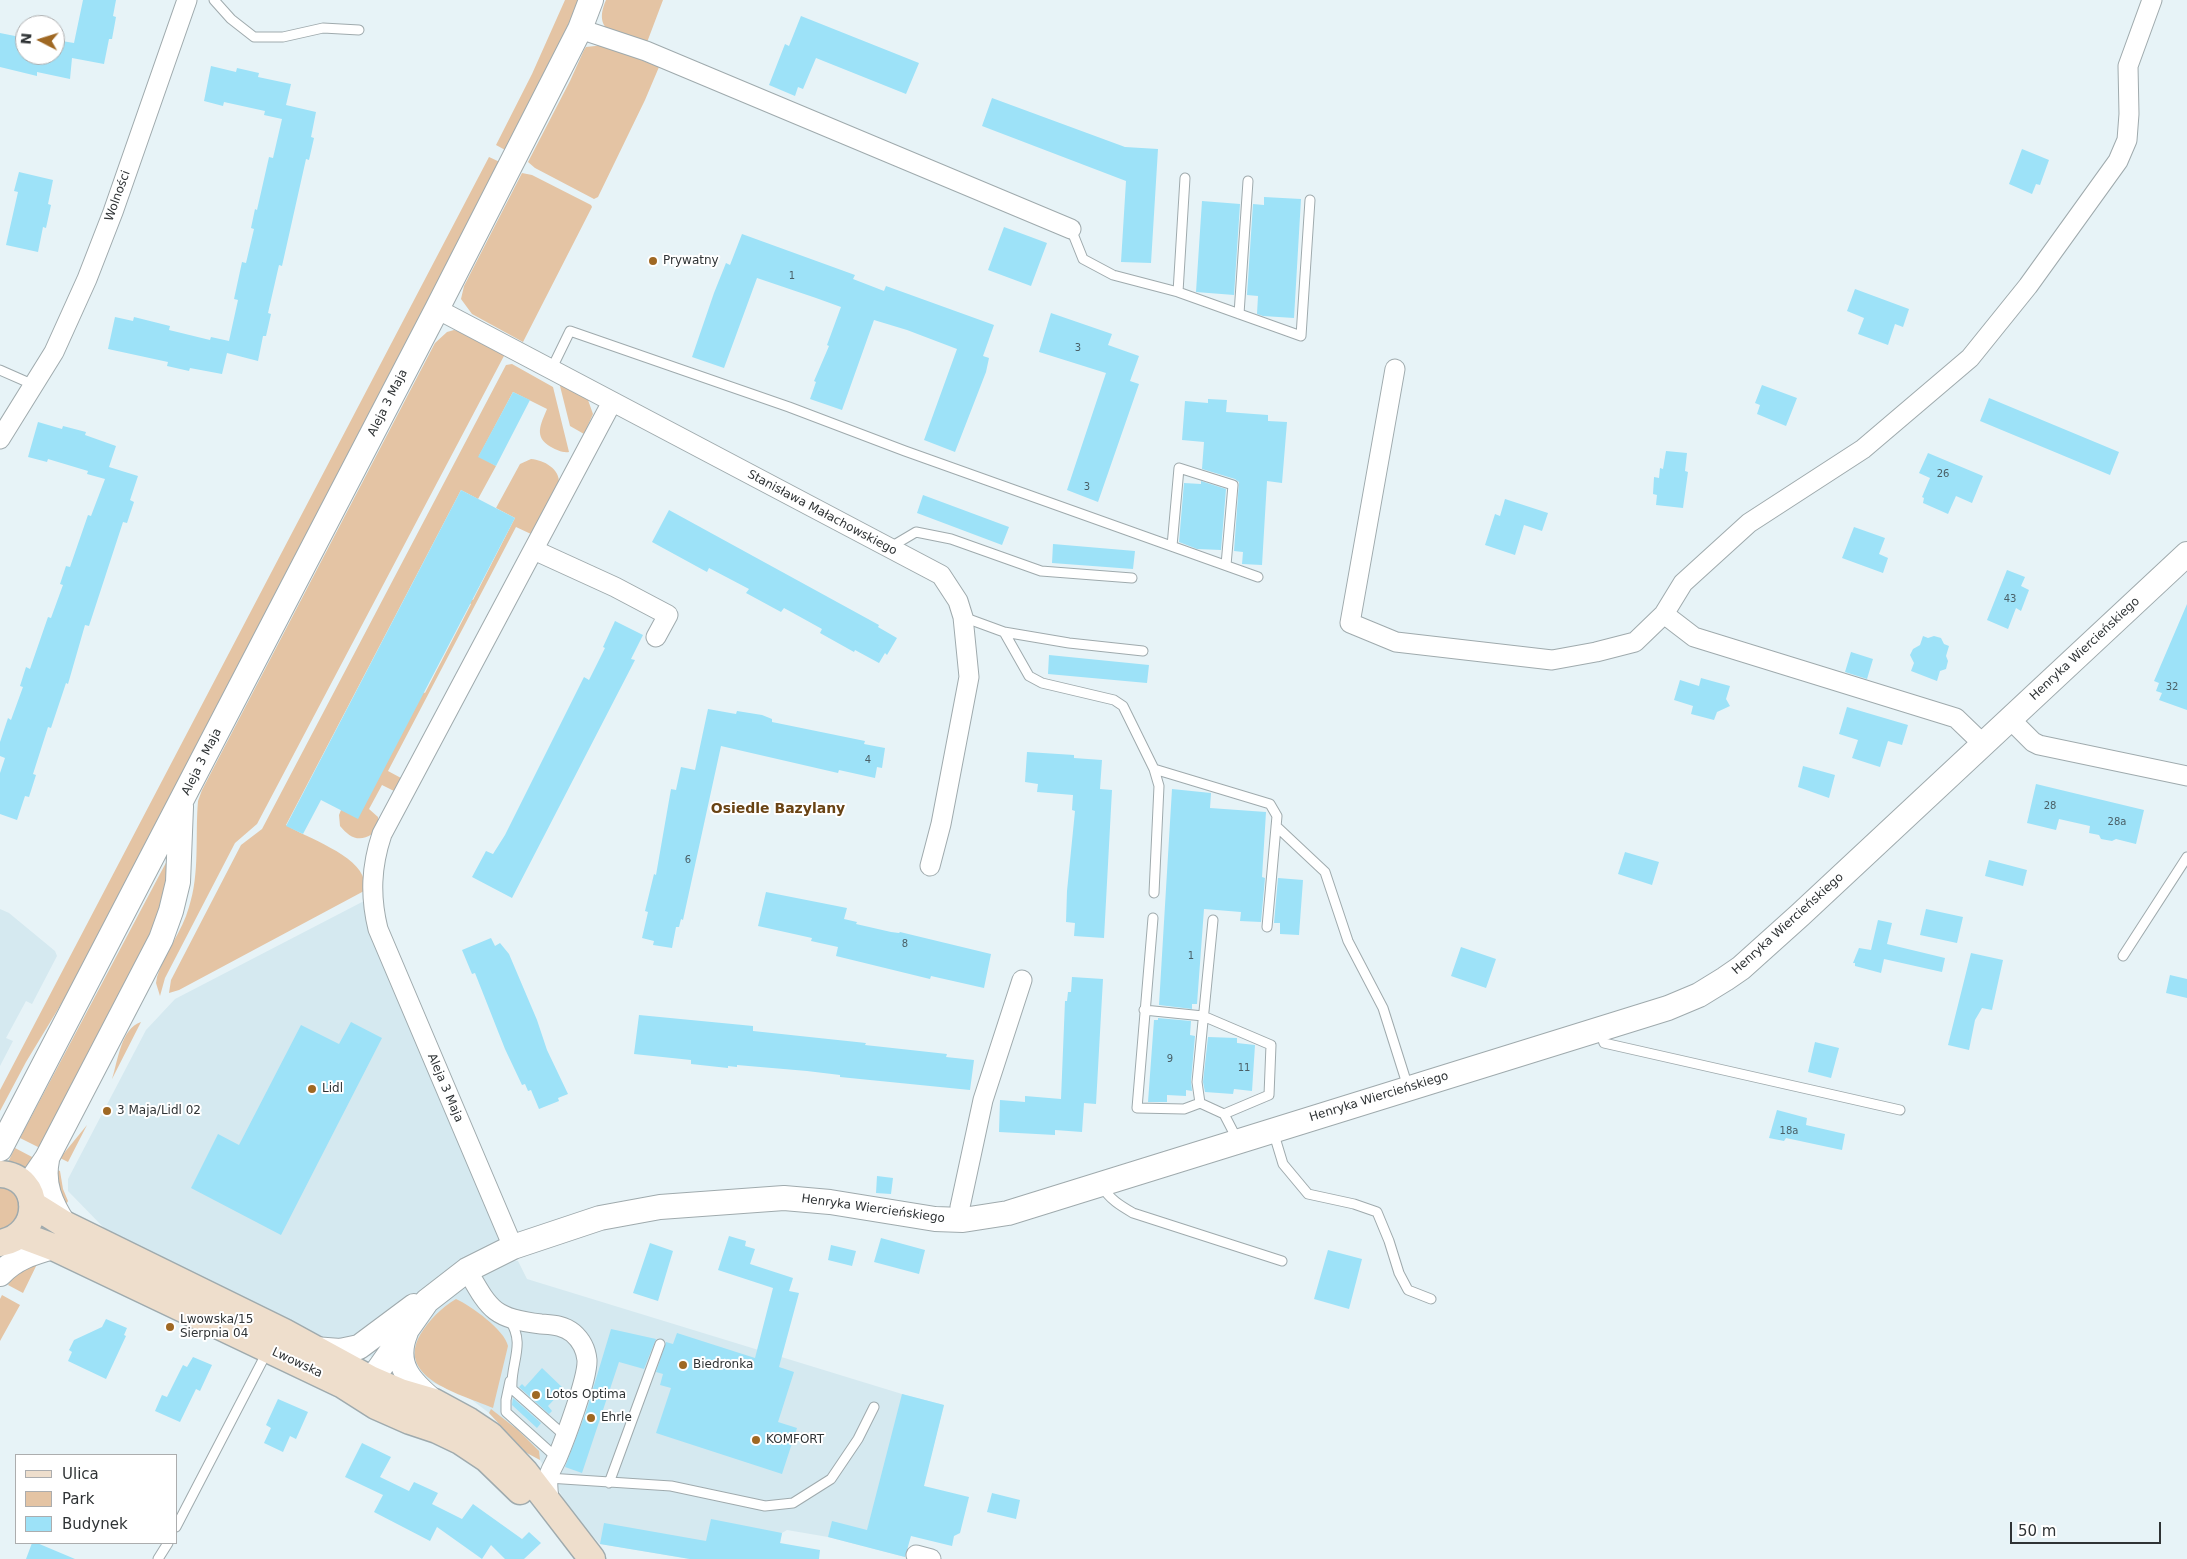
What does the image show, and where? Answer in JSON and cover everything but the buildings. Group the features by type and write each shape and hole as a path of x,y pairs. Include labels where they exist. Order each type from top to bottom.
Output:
{"main road":[{"name":"Lwowska","path":"0,1174 19,1181 31,1200 64,1224 272,1339 356,1382 434,1402 469,1421 490,1435 539,1477 550,1506 591,1559"},
{"path":"8,1245 32,1218 31,1200"},
{"name":"Lwowska","path":"8,1245 53,1247 272,1339 313,1349 356,1382 376,1406 444,1433 487,1459 591,1559"}],"street":[{"name":"Wolności","path":"0,439 54,352 87,279 113,212 187,0"},
{"name":"Aleja 3 Maja","path":"2,1142 181,803 437,309 580,29 591,0"},
{"path":"1395,369 1350,623 1396,642 1552,660 1596,652 1635,642 1664,614 1683,584 1749,523 1862,450 1970,358 2028,286 2118,161 2126,140 2129,114 2128,66 2152,0"},
{"path":"580,29 646,51 1071,228"},
{"name":"Stanisława Małachowskiego","path":"437,309 941,575 958,601 963,617 969,677 941,824 930,866"},
{"name":"Aleja 3 Maja","path":"513,1247 384,946 374,912 372,879 377,849 382,834 612,402"},
{"path":"534,550 615,587 668,615 656,637"},
{"name":"Henryka Wiercieńskiego","path":"313,1349 331,1351 359,1347 410,1308 427,1301 467,1270 513,1247 581,1223 660,1206 784,1198 824,1201 935,1219 962,1220 1008,1213 1600,1030 1668,1008 1699,995 1741,968 2187,554"},
{"path":"1664,614 1694,637 1956,718 1983,744"},
{"path":"2010,719 2033,742 2039,745 2187,776"},
{"name":"Aleja 3 Maja","path":"31,1200 36,1174 47,1158 161,938 171,911 178,882 181,803"},
{"path":"962,1220 960,1207 984,1100 1022,980"},
{"path":"47,1158 44,1173 50,1200 64,1224"},
{"path":"0,1274 9,1265 23,1256 53,1247"},
{"path":"467,1270 486,1302 495,1312 509,1318 562,1326 574,1334 583,1345 587,1360 584,1378 565,1436 557,1458 539,1477"},
{"name":"Henryka Wiercieńskiego","path":"356,1382 410,1325 427,1301"},
{"name":"Lwowska","path":"410,1325 402,1350 407,1376 414,1385 434,1402"},
{"name":"Henryka Wiercieńskiego","path":"356,1382 377,1335"},
{"name":"Lwowska","path":"487,1459 505,1468 539,1477"}],"lane":[{"path":"214,0 231,19 254,37 283,36 323,28 359,30"},
{"path":"1178,292 1185,178"},
{"path":"1239,314 1248,181"},
{"path":"1071,228 1083,260 1112,274 1178,292 1301,336 1310,200"},
{"path":"551,370 570,331 789,407 905,452 1258,577"},
{"path":"0,370 34,385"},
{"path":"1172,546 1180,468 1233,485 1226,565"},
{"path":"889,548 916,532 951,539 1041,571 1132,578"},
{"path":"963,617 1004,632 1069,643 1143,651"},
{"path":"1004,632 1029,676 1042,683 1114,700 1123,706 1154,768 1159,786 1154,893"},
{"path":"1154,768 1270,804 1276,816 1276,826 1267,927"},
{"path":"1276,826 1325,872 1348,941 1383,1008 1408,1088"},
{"path":"2123,956 2187,857"},
{"path":"1153,918 1137,1108 1184,1109 1200,1103 1224,1114 1238,1141"},
{"path":"1200,1103 1197,1082 1213,920"},
{"path":"1144,1010 1203,1016 1271,1045 1269,1095 1224,1114"},
{"path":"1600,1030 1604,1043 1900,1110"},
{"path":"1273,1130 1283,1164 1308,1194 1354,1204 1377,1212 1399,1273 1408,1290 1431,1299"},
{"path":"1101,1184 1106,1193 1121,1206 1133,1213 1282,1261"},
{"path":"509,1318 518,1332 518,1343 505,1406 506,1412 557,1458"},
{"path":"178,1523 272,1339"},
{"path":"609,1483 660,1344"},
{"path":"511,1379 512,1389 565,1436"},
{"path":"539,1477 671,1486 703,1491 765,1506 793,1503 830,1479 858,1440 874,1407"},
{"path":"158,1559 167,1544"}],"shaded area":[{"path":"364,901 509,1260 518,1261 527,1279 902,1394 944,1405 905,1557 828,1537 787,1530 782,1533 777,1559 690,1559 600,1544 575,1517 540,1460 525,1452 489,1413 472,1400 281,1319 106,1230 68,1191 68,1179 146,1030 175,999"},
{"path":"0,909 9,913 55,951 57,956 32,1004 26,1001 6,1038 13,1041 0,1066"}],"green space":[{"path":"565,0 580,0 507,151 496,145 532,74"},
{"path":"606,0 663,0 646,45 618,36 605,27 602,20 602,11"},
{"path":"604,45 659,67 598,197 594,199 535,168 528,162 584,50 586,47"},
{"path":"489,157 502,163 83,968 26,1062 0,1111 0,1090"},
{"path":"522,173 532,175 592,207 523,342 472,314 461,299 464,286"},
{"path":"454,330 462,332 505,354 257,824 235,843 165,978 160,996 156,983 157,977 186,916 195,881 198,801 202,790 435,343 447,332"},
{"path":"512,364 553,387 569,452 555,449 542,439 540,430 547,409 513,392 479,456 496,466 478,499 461,490 286,825 330,848 352,863 360,871 364,880 364,891 179,990 169,993 171,980 241,845 262,829 506,365"},
{"path":"559,382 588,400 593,414 584,434 570,426"},
{"path":"531,459 541,461 550,466 557,473 559,483 531,534 516,527 388,771 401,778 394,791 382,785 369,809 378,817 378,822 372,834 363,838 354,838 340,826 339,815 341,810 407,684 425,693 471,604 453,595 455,590 473,600 515,518 496,508 520,464"},
{"path":"169,857 172,858 160,916 40,1148 20,1138"},
{"path":"141,1022 112,1079 125,1038 134,1025"},
{"path":"87,1125 68,1162 60,1158"},
{"path":"15,1148 34,1158 28,1172 18,1165 8,1162"},
{"path":"55,1169 60,1171 63,1189 68,1201 64,1208"},
{"path":"0,1185 14,1191 21,1205 18,1221 0,1232"},
{"path":"39,1260 23,1293 8,1285 16,1272"},
{"path":"2,1295 20,1305 0,1341 0,1299"},
{"path":"456,1299 470,1307 494,1326 506,1340 508,1346 493,1408 436,1383 424,1374 417,1363 415,1350 420,1335 427,1324 445,1306"},
{"path":"491,1409 518,1430 539,1451 540,1460 525,1452 489,1413"}],"place":[{"name":"Prywatny","path":"653,261"},
{"name":"Lidl","path":"312,1089"},
{"name":"3 Maja/Lidl 02","path":"107,1111"},
{"name":"Lwowska/15 Sierpnia 04","path":"170,1327"},
{"name":"Biedronka","path":"683,1365"},
{"name":"Lotos Optima","path":"536,1395"},
{"name":"Ehrle","path":"591,1418"},
{"name":"KOMFORT","path":"756,1440"}],"district":[{"name":"Osiedle Bazylany","path":"778,809"}]}
